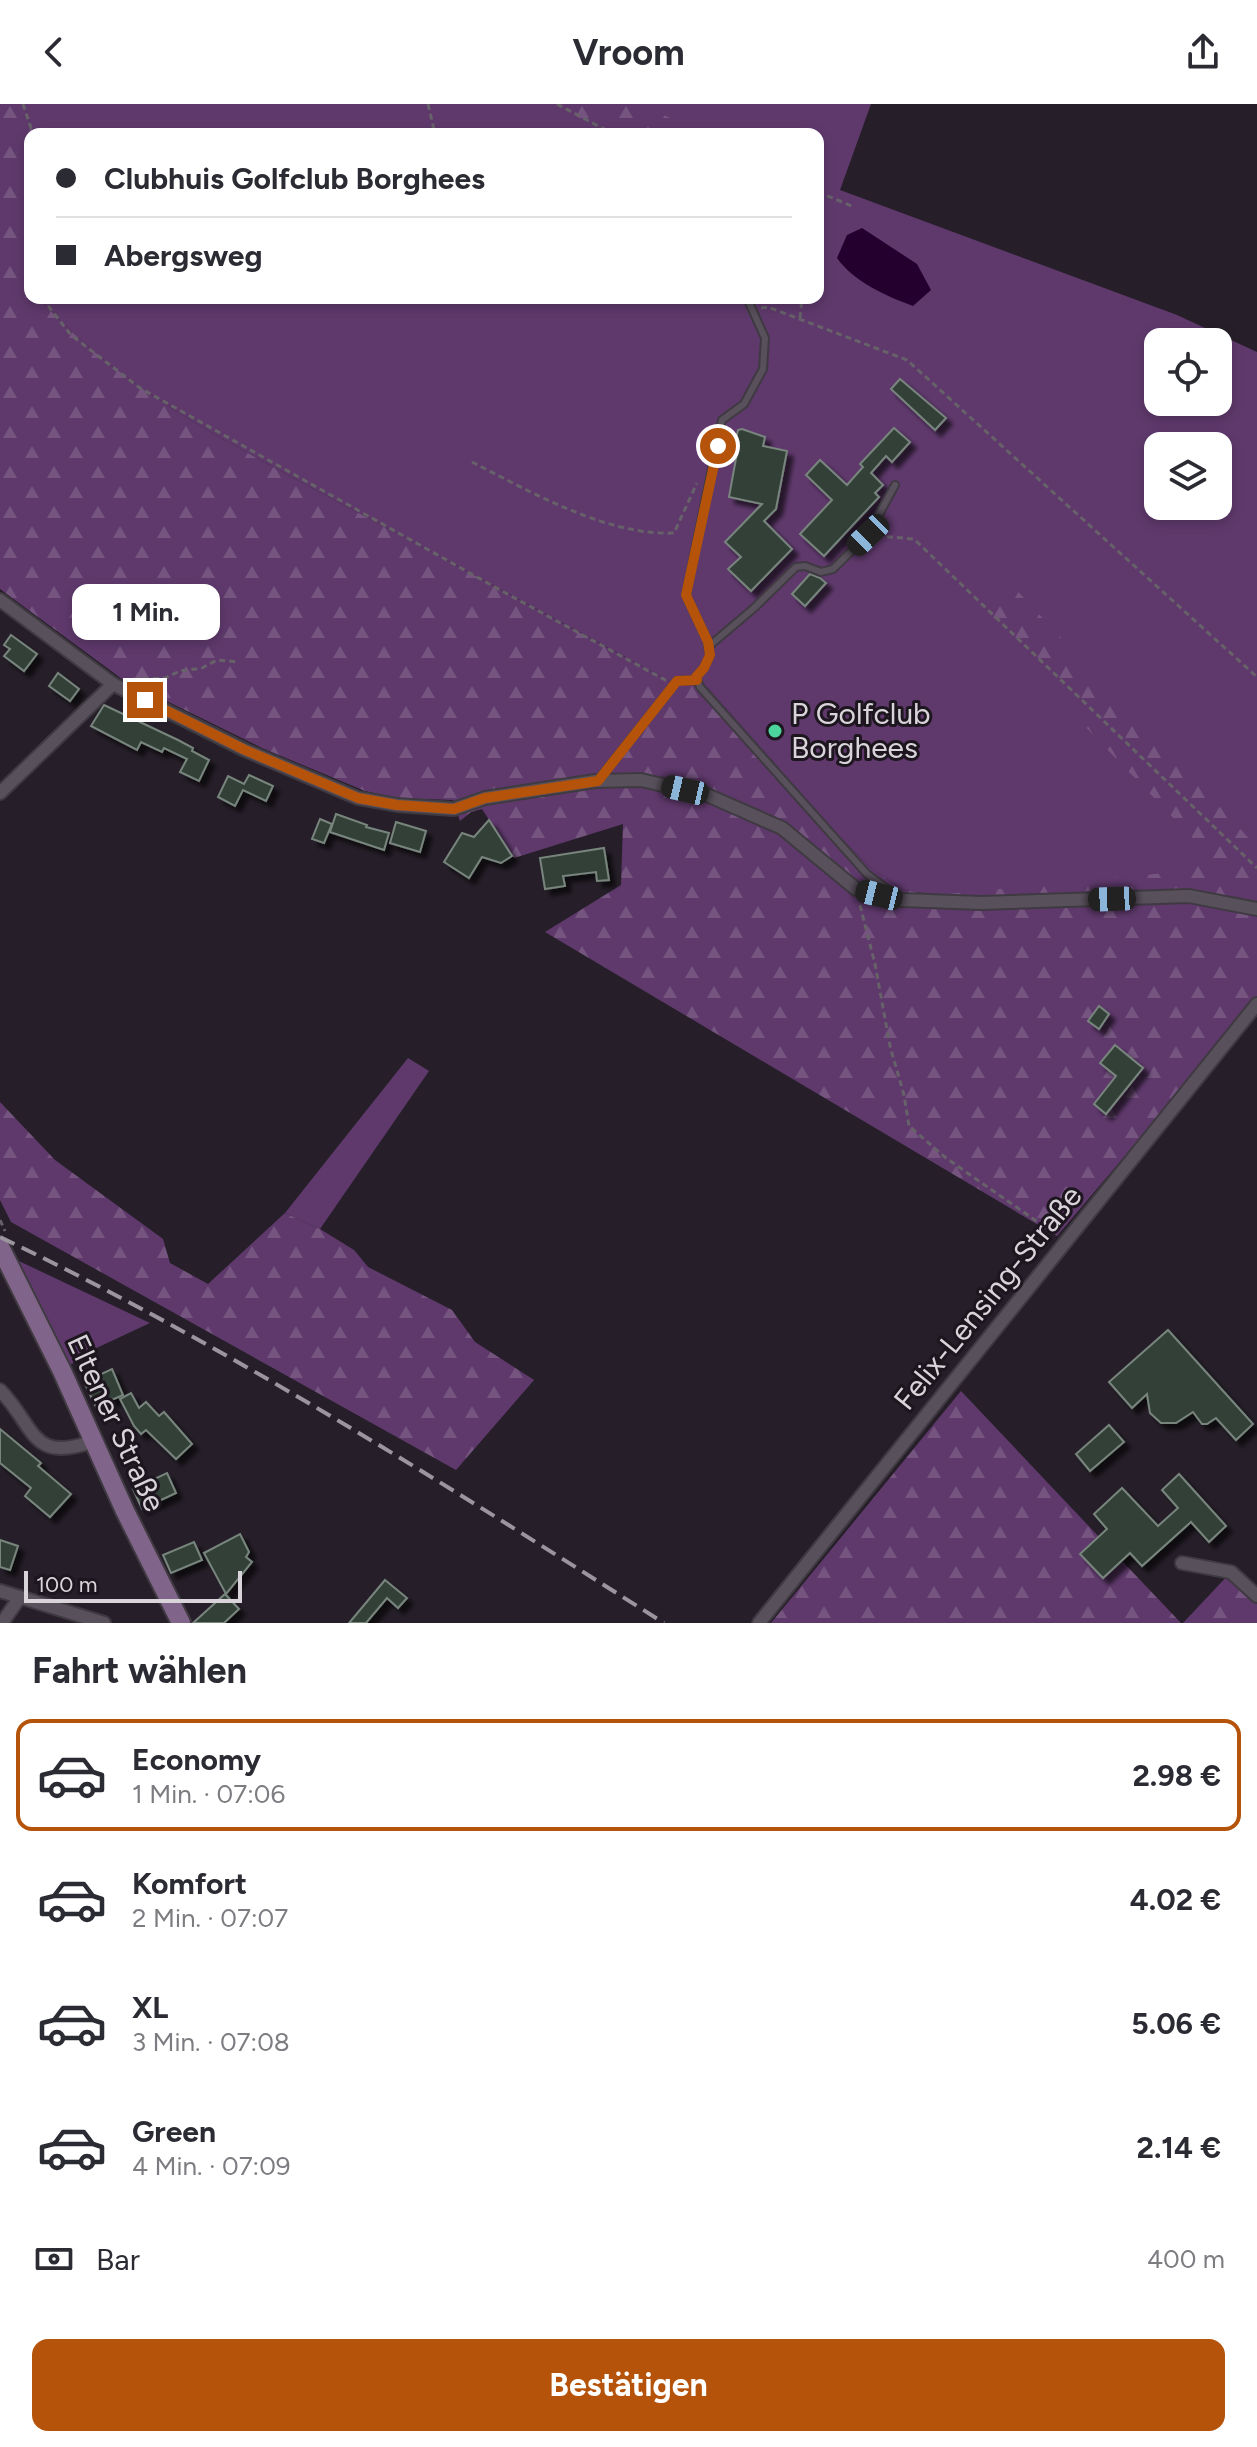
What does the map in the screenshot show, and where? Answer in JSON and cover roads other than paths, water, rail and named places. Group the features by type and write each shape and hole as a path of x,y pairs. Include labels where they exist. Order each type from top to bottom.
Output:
{"main road":[{"name":"Eltener Straße","path":"0,1247 181,1623"}],"street":[{"path":"0,600 117,686 245,750 358,798 397,805 454,809 485,798 598,781 641,780 707,795 737,807 782,828 856,889 902,900 981,903 1189,896 1257,909"},
{"path":"0,793 117,686"},
{"name":"Felix-Lensing-Straße","path":"759,1623 1257,1004"},
{"path":"0,1390 35,1438 45,1445 60,1449 94,1441"},
{"path":"1182,1563 1231,1572 1257,1596"},
{"path":"0,1591 104,1623"},
{"path":"2,1623 20,1597"}],"lane":[{"path":"751,304 765,338 763,369 744,404 722,420 686,595 710,655 696,677 700,687 838,844 867,874 902,900"},
{"path":"708,647 754,608 791,570 800,565 829,571 868,535 895,485"},
{"path":"598,781 677,681 697,680"}],"railway":[{"path":"0,1237 171,1325 338,1420 664,1623"}],"place":[{"name":"P Golfclub Borghees","path":"775,731"}]}
